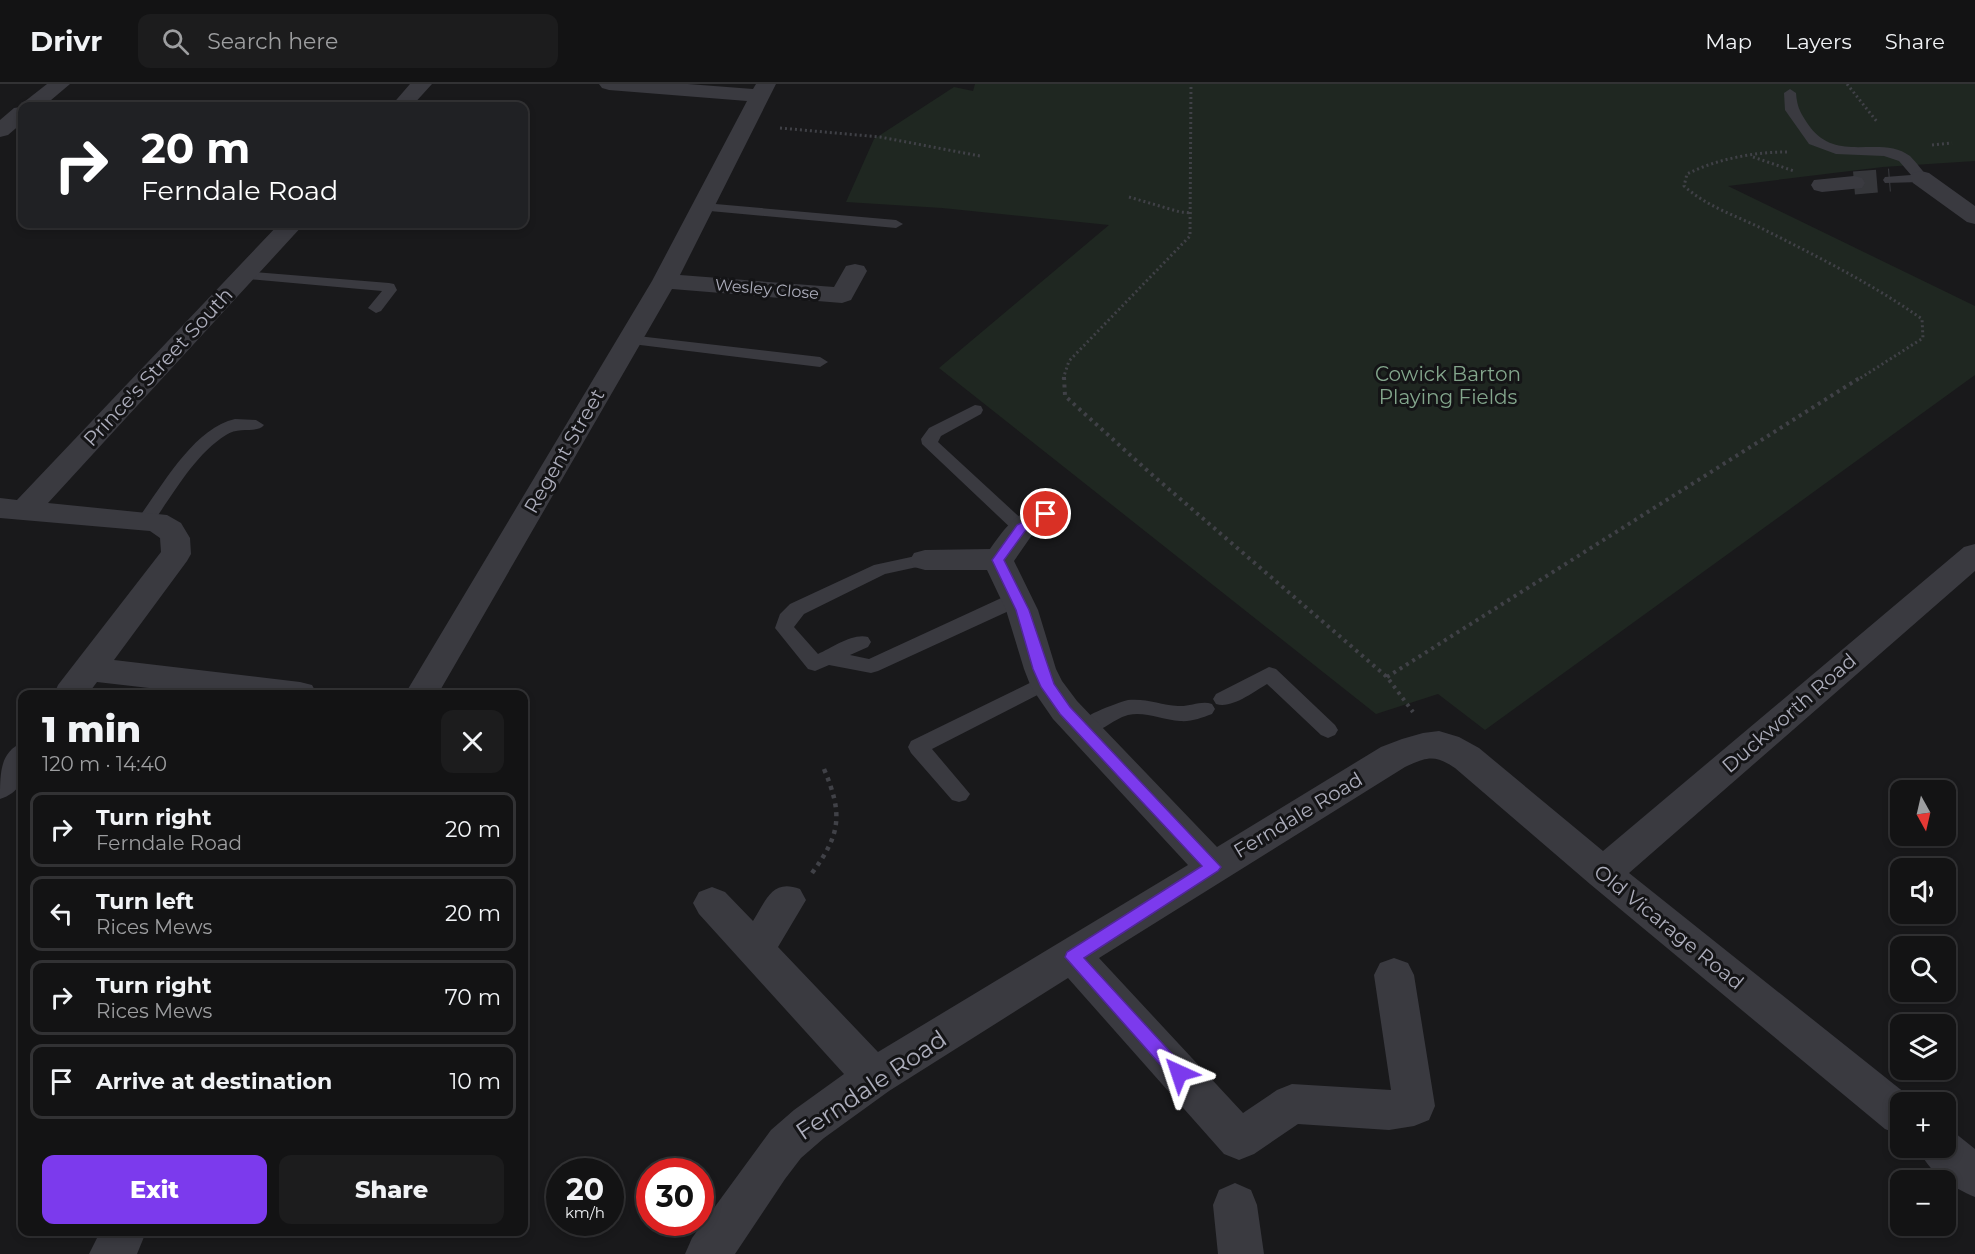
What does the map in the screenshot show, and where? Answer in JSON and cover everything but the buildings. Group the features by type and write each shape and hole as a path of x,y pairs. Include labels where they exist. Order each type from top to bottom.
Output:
{"street":[{"path":"36,102 60,84"},
{"path":"405,102 422,84"},
{"path":"609,84 764,90"},
{"name":"Regent Street","path":"423,690 664,280 764,90"},
{"path":"0,130 18,116"},
{"path":"1921,178 1975,217"},
{"path":"1822,185 1854,183"},
{"name":"Prince's Street South","path":"12,509 288,228"},
{"name":"Wesley Close","path":"664,280 842,295 855,271"},
{"path":"12,509 156,522 171,528 177,541 176,554 80,682"},
{"path":"998,560 1034,521"},
{"name":"Duckworth Road","path":"1603,873 1975,554"},
{"path":"926,560 971,558 998,560"},
{"path":"998,560 1017,599 1046,682 1065,710 1213,867"},
{"path":"80,682 227,690"},
{"name":"Ferndale Road","path":"708,1254 786,1144 874,1077 1073,957 1213,867 1393,758 1426,743 1436,743"},
{"name":"Old Vicarage Road","path":"1436,743 1450,746 1467,758 1603,873 1890,1107"},
{"path":"0,785 18,761"},
{"path":"755,950 787,900"},
{"path":"712,903 874,1077"},
{"path":"1073,957 1239,1140 1292,1104 1389,1110 1414,1106 1394,975"},
{"path":"1236,1205 1241,1254"},
{"path":"112,1254 122,1236"}],"lane":[{"path":"1790,93 1791,110 1814,141 1836,150 1885,152 1904,158 1921,178"},
{"path":"1890,180 1921,178"},
{"path":"704,207 896,224"},
{"path":"243,275 389,287 390,290 376,308"},
{"path":"629,340 795,357 820,362"},
{"path":"975,410 935,432 928,439 930,444 1034,521"},
{"path":"145,521 202,447 216,433 230,425 256,425"},
{"path":"861,642 815,664 784,628 797,609 879,569 926,560"},
{"path":"827,658 871,666 1017,599"},
{"path":"1223,699 1269,674 1328,730"},
{"path":"959,794 918,747 1046,682"},
{"path":"1083,729 1134,707 1169,714 1192,715 1205,709"}],"path":[{"path":"1191,84 1192,213 1190,236 1069,361 1063,379 1065,396 1149,472 1387,677 1436,743"},
{"path":"747,124 880,137 980,156"},
{"path":"1941,143 1953,143"},
{"path":"1387,677 1923,338 1922,319 1898,301 1792,243 1696,199 1684,186 1687,174 1707,164 1763,154"},
{"path":"1129,197 1180,212 1192,213"},
{"path":"787,900 810,876 829,851 838,825 836,796 824,769"}],"green space":[{"name":"Cowick Barton Playing Fields","path":"975,84 1975,84 1975,161 1883,167 1728,186 1975,306 1975,375 1485,730 1438,694 1376,714 939,368 1109,225 942,208 846,202 874,139 954,87 973,91"}],"tunnel":[{"path":"1854,183 1890,180"}],"route":[{"path":"1046,514 1021,528 1008,543 998,560 1023,610 1040,669 1048,687 1065,710 1213,867 1073,957 1179,1073"}]}
